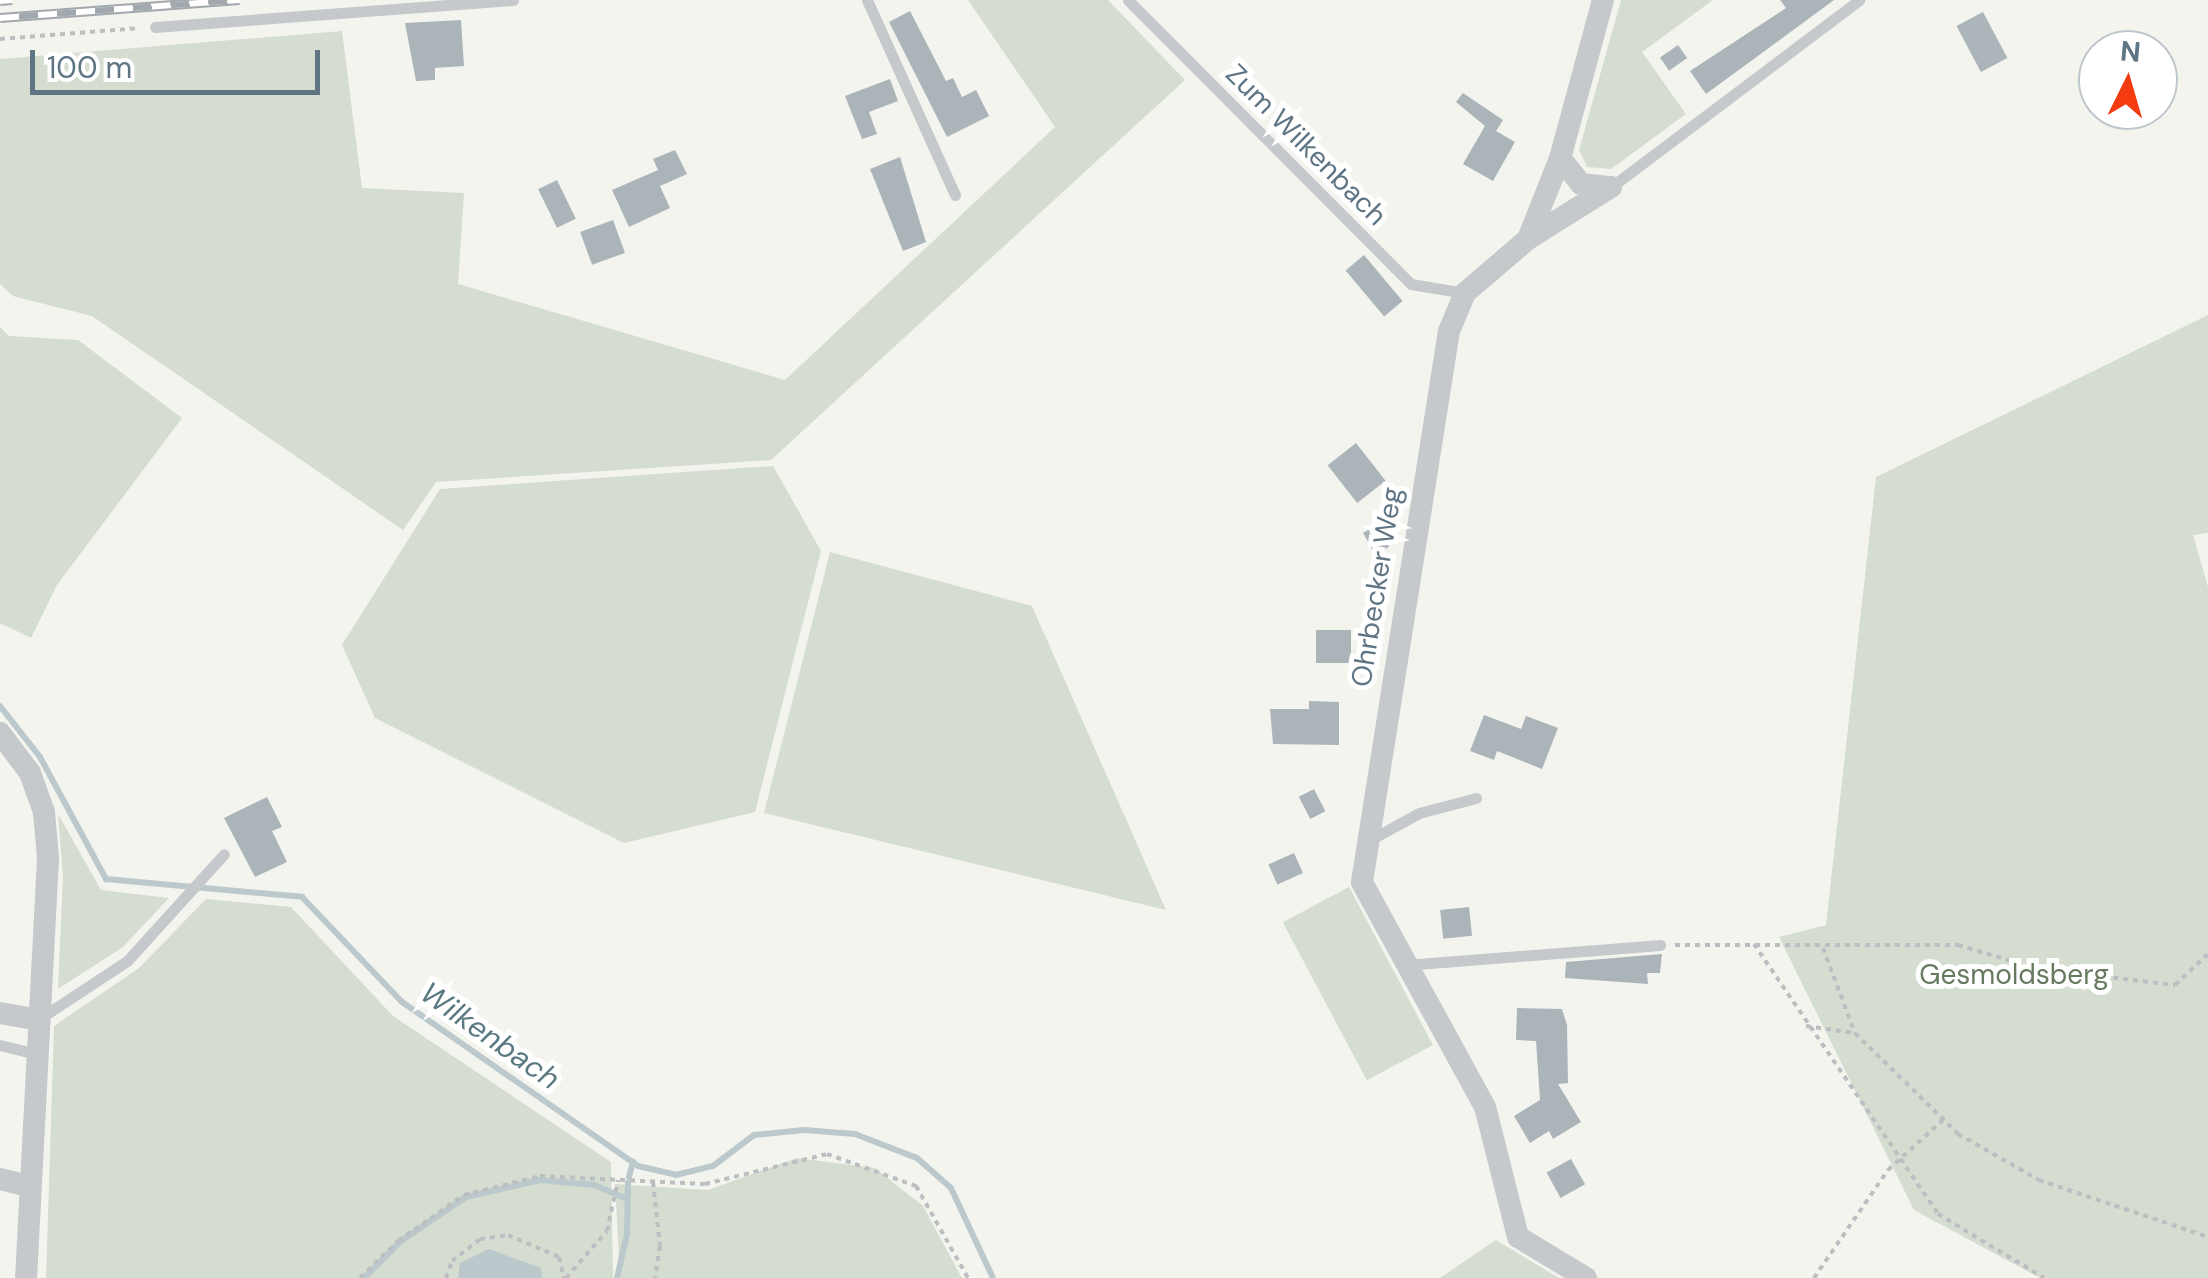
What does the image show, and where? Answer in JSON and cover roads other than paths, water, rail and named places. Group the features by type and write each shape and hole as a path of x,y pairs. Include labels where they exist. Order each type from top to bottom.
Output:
{"street":[{"path":"1528,240 1560,158 1603,0"},
{"path":"1560,158 1581,184 1611,186"},
{"path":"1466,293 1528,240 1611,186"},
{"name":"Ohrbecker Weg","path":"1466,293 1442,363 1362,882 1485,1107 1518,1237 1586,1278"},
{"path":"0,733 30,773 44,812 48,859 26,1278"},
{"path":"0,1012 38,1020"},
{"path":"0,1179 29,1186"}],"lane":[{"path":"155,27 513,0"},
{"path":"868,0 955,195"},
{"name":"Zum Wilkenbach","path":"1128,0 1411,284 1466,293"},
{"path":"1611,186 1859,0"},
{"path":"1368,841 1419,814 1476,798"},
{"path":"38,1020 127,961 224,854"},
{"path":"1405,964 1660,945"},
{"path":"0,1045 36,1054"}],"waterway":[{"name":"Wilkenbach","path":"0,706 40,757 106,879 302,897 402,1002 638,1166 676,1175 713,1166 754,1135 804,1130 855,1134 917,1158 951,1188 993,1278"},
{"path":"629,1177 633,1162"},
{"path":"364,1278 401,1241 466,1197 540,1180 594,1185 627,1199"},
{"path":"617,1278 627,1234 628,1183"}],"railway":[{"path":"0,1 12,0"},
{"path":"0,18 239,0"}],"park label":[{"name":"Gesmoldsberg","path":"2014,975"}]}
